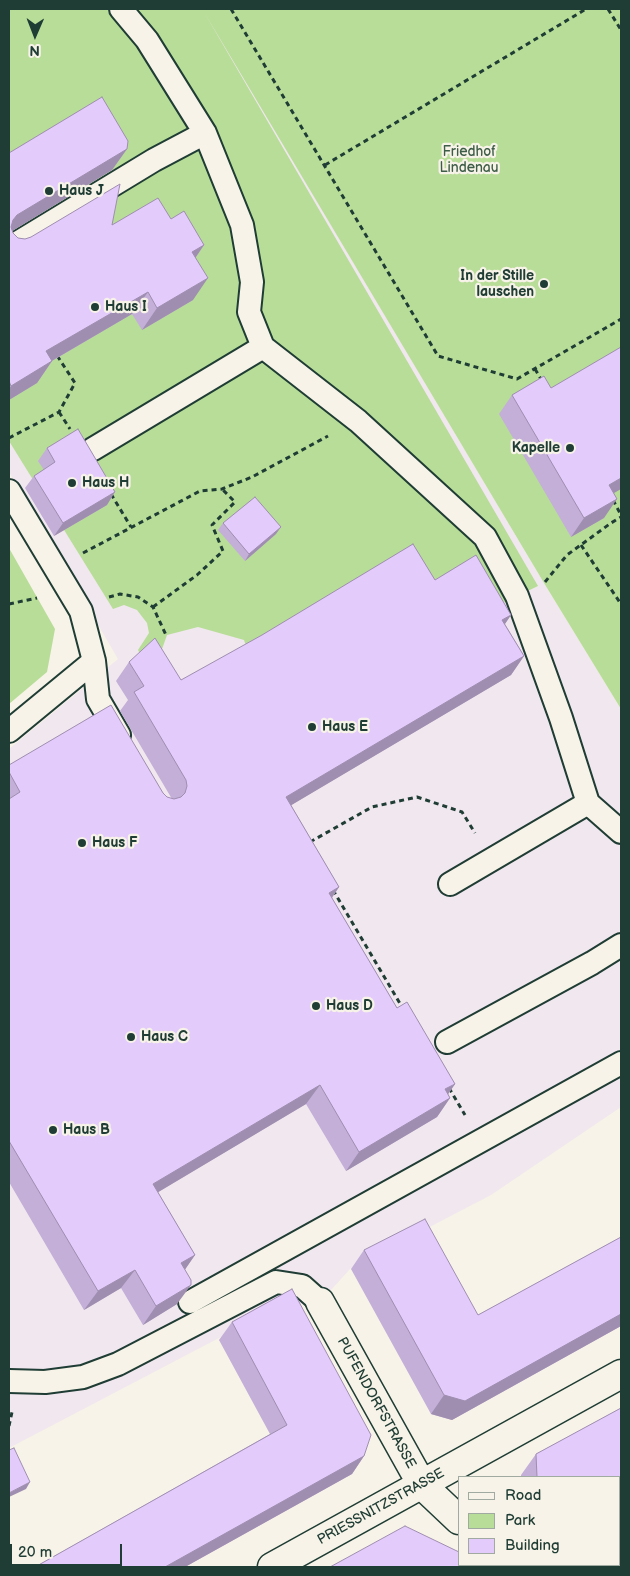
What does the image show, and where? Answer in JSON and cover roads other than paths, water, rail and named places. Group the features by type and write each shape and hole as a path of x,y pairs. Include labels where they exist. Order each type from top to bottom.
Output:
{"street":[{"name":"PUFENDORFSTRASSE","path":"320,1302 422,1485 458,1519"},
{"name":"PRIESSNITZSTRASSE","path":"272,1567 621,1374"}],"lane":[{"path":"121,9 147,40 206,133 242,225 252,282 249,312 263,348 358,421 485,537 517,596 561,718 588,803 621,832"},
{"path":"9,248 154,160 206,133"},
{"path":"93,449 263,348"},
{"path":"9,491 81,611 94,661 98,699 132,756"},
{"path":"9,731 94,661"},
{"path":"450,884 588,803"},
{"path":"447,1042 592,963 621,945"},
{"path":"190,1302 621,1063"},
{"path":"9,1381 45,1382 83,1377 118,1364 276,1282 302,1286 320,1302"}],"place":[{"name":"Haus J","path":"49,191"},
{"name":"In der Stille lauschen","path":"544,284"},
{"name":"Haus I","path":"95,307"},
{"name":"Kapelle","path":"570,448"},
{"name":"Haus H","path":"72,483"},
{"name":"Haus E","path":"312,727"},
{"name":"Haus F","path":"82,843"},
{"name":"Haus D","path":"316,1006"},
{"name":"Haus C","path":"131,1037"},
{"name":"Haus B","path":"53,1130"}],"park label":[{"name":"Friedhof Lindenau","path":"469,160"}]}
